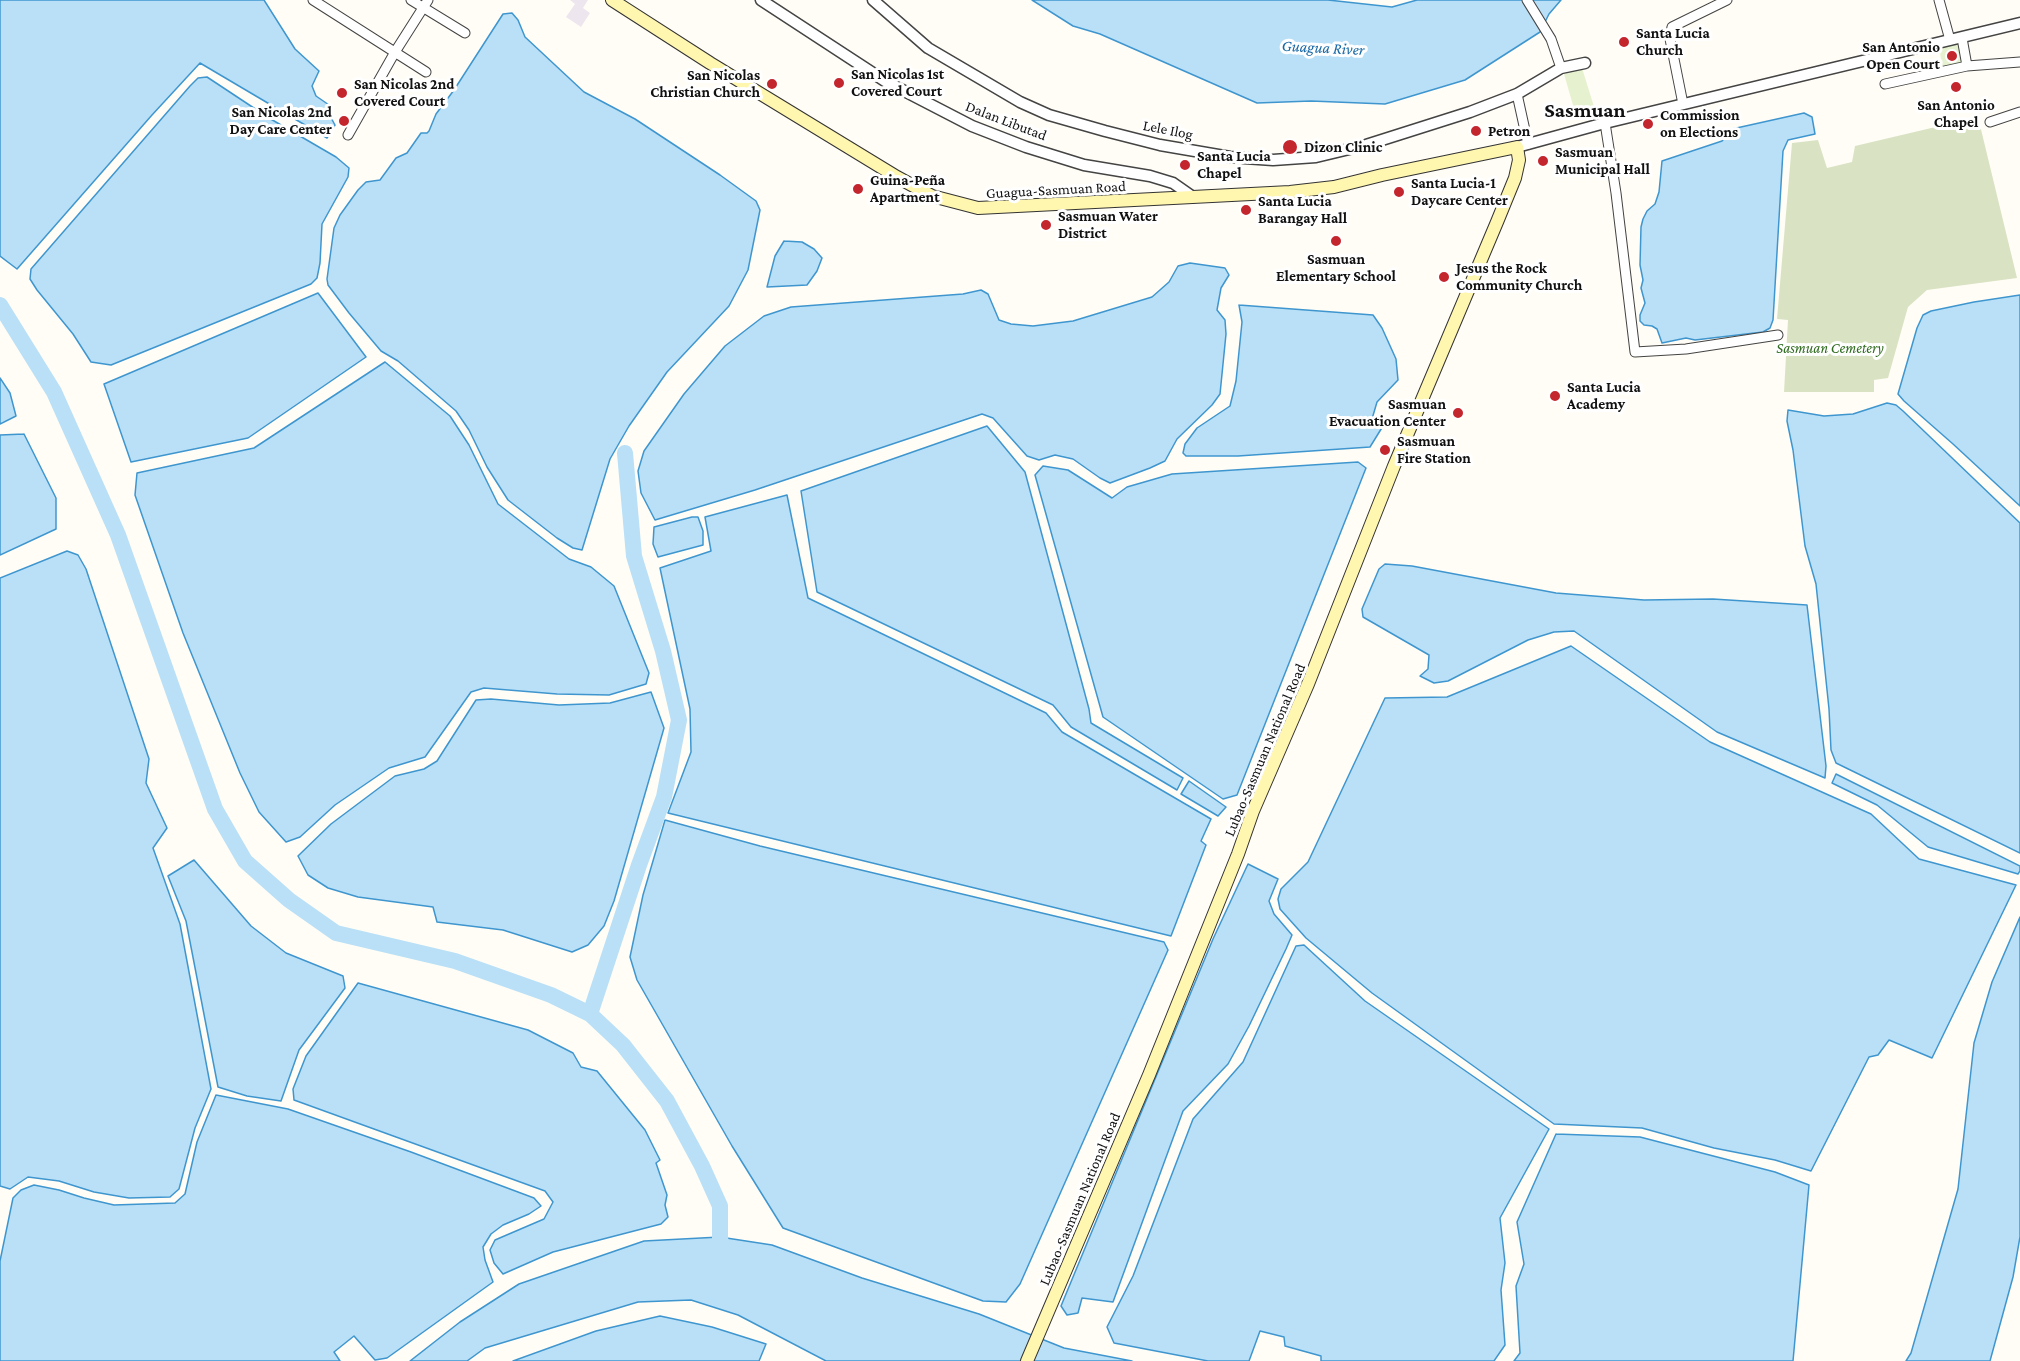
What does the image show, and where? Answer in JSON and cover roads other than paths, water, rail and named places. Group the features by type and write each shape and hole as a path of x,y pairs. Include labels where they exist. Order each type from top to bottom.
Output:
{"main road":[{"name":"Guagua-Sasmuan Road","path":"612,0 838,142 932,196 978,208 1290,192 1334,187 1522,146"},
{"name":"Lubao-Sasmuan National Road","path":"1027,1361 1154,1064 1253,811 1329,634 1394,466 1441,360 1455,321 1511,189 1522,146"}],"street":[{"path":"313,0 426,72"},
{"path":"411,0 426,4 465,33"},
{"name":"Dalan Libutad","path":"761,0 885,81 972,126 1026,147 1084,165 1150,176 1173,183 1193,197"},
{"name":"Lele Ilog","path":"873,0 928,48 1020,102 1049,115 1160,145 1273,160 1316,157 1422,129 1517,94 1561,68 1586,63"},
{"path":"1527,0 1551,39 1561,68"},
{"path":"1683,104 1670,39 1672,27 1727,0"},
{"path":"1939,0 1967,66"},
{"path":"348,135 395,52 426,4"},
{"path":"1517,94 1522,146 1605,123 2020,23"},
{"path":"1885,84 1967,66 2020,62"},
{"path":"1990,122 2020,112"},
{"path":"1605,123 1616,192 1635,352 1686,349 1778,335"}],"water":[{"path":"0,0 264,0 295,49 319,71 312,86 316,96 332,107 330,116 335,125 327,138 200,63 17,269 0,256"},
{"name":"Guagua River","path":"1032,0 1328,0 1392,7 1417,0 1561,0 1549,14 1540,32 1465,80 1385,104 1311,101 1257,103 1100,34 1073,26"},
{"path":"512,13 518,20 525,37 584,92 635,119 720,175 756,201 760,210 748,270 729,306 667,372 629,426 610,459 582,550 573,548 557,538 508,500 456,411 398,361 381,351 328,285 327,279 334,228 340,215 366,182 380,180 396,158 407,153 421,133 429,131 436,114 503,14"},
{"path":"207,77 269,118 336,157 349,168 348,177 322,224 317,278 311,284 111,365 91,362 73,334 37,290 30,279 31,269 190,86 198,78"},
{"path":"1804,113 1812,117 1815,134 1788,140 1783,151 1773,320 1770,328 1763,332 1695,340 1686,338 1662,343 1657,329 1644,325 1640,321 1645,303 1641,288 1643,280 1640,265 1641,227 1647,211 1655,204 1659,192 1662,161 1722,141 1732,129"},
{"path":"784,241 802,242 814,249 822,258 817,271 807,285 767,287 775,256"},
{"path":"1190,263 1225,268 1229,275 1221,288 1217,310 1225,320 1226,334 1220,394 1212,405 1177,439 1165,461 1150,468 1110,483 1073,459 1055,455 1039,460 1027,456 993,418 982,414 755,490 655,520 641,493 638,471 644,451 684,394 725,346 764,316 791,307 963,294 981,290 988,294 999,320 1011,324 1033,326 1073,321 1152,297 1169,282 1178,266"},
{"path":"318,293 366,357 248,438 131,462 104,384"},
{"path":"2020,295 2020,506 1898,394 1923,315 1931,311 1974,302"},
{"path":"1239,305 1373,315 1382,328 1396,359 1398,380 1377,402 1372,419 1383,426 1370,447 1238,456 1186,456 1183,453 1185,444 1197,428 1230,406 1236,381 1242,322"},
{"path":"385,362 450,416 469,445 498,504 569,559 591,567 614,586 649,673 646,684 609,695 557,694 484,688 471,692 425,757 389,768 335,805 300,837 286,842 259,812 240,773 183,633 135,495 137,473 254,448"},
{"path":"0,378 10,393 16,416 0,424"},
{"path":"1887,403 1896,405 1903,411 2020,523 2020,853 1836,763 1831,750 1816,584 1805,546 1793,450 1787,421 1788,410 1824,416 1853,414"},
{"path":"987,426 1025,472 1091,723 1183,778 1177,790 1071,727 1053,705 817,592 801,491"},
{"path":"24,434 56,498 56,529 0,555 0,435"},
{"path":"1358,462 1366,468 1237,795 1223,799 1103,717 1035,475 1043,466 1068,470 1112,498 1127,487 1172,474"},
{"path":"787,495 808,598 1046,713 1062,732 1211,819 1201,841 1206,845 1171,936 668,813 691,752 690,709 660,568 711,551 705,517"},
{"path":"698,517 703,531 703,545 658,557 653,544 654,527"},
{"path":"67,551 78,555 86,569 149,759 146,783 167,828 153,848 180,924 211,1089 195,1128 179,1189 170,1197 129,1198 94,1192 59,1181 28,1177 10,1189 0,1186 0,578"},
{"path":"1385,564 1412,566 1556,593 1644,600 1713,599 1807,605 1826,766 1825,778 1717,732 1574,631 1554,632 1528,640 1448,681 1434,683 1420,676 1428,669 1429,655 1363,617 1362,609 1379,569"},
{"path":"1571,646 1710,742 1871,814 1919,859 2016,885 1932,1058 1889,1040 1878,1055 1869,1057 1811,1171 1642,1128 1554,1124 1372,993 1306,938 1280,909 1278,899 1281,889 1308,862 1385,698 1447,697"},
{"path":"651,692 664,728 614,901 604,926 588,945 572,952 503,930 437,922 433,907 358,897 328,888 308,875 298,856 331,824 395,776 424,769 437,761 476,700 491,699 559,705 610,703"},
{"path":"1836,774 2020,866 2020,871 2018,874 1928,847 1877,805 1832,783"},
{"path":"1189,781 1226,807 1218,816 1181,794"},
{"path":"665,820 760,846 1164,942 1168,950 1020,1284 1006,1302 983,1301 783,1228 732,1146 637,980 630,957 643,895"},
{"path":"194,860 251,926 286,953 343,976 345,988 299,1050 281,1101 247,1096 218,1087 186,921 168,876"},
{"path":"1248,864 1278,879 1269,901 1274,914 1292,935 1249,1026 1228,1064 1183,1111 1113,1302 1082,1298 1078,1313 1067,1315 1061,1306 1213,939"},
{"path":"2020,917 2020,1237 2013,1277 1990,1361 1906,1361 1911,1353 1958,1189 1974,1043 1992,982"},
{"path":"1304,945 1365,1001 1549,1129 1500,1218 1505,1263 1501,1290 1505,1345 1494,1361 1321,1361 1321,1356 1285,1346 1284,1337 1260,1331 1249,1361 1208,1361 1114,1343 1107,1327 1133,1276 1193,1119 1243,1062 1296,946"},
{"path":"358,983 528,1030 573,1053 581,1067 597,1071 645,1130 660,1160 656,1163 667,1195 665,1205 668,1217 661,1224 553,1252 503,1274 494,1263 490,1250 495,1240 544,1219 553,1202 545,1191 294,1100 293,1089 306,1056"},
{"path":"216,1095 288,1109 534,1198 541,1206 503,1225 491,1234 483,1247 493,1282 387,1358 375,1360 354,1336 334,1352 340,1361 0,1361 0,1261 13,1198 21,1190 34,1185 114,1205 175,1203 185,1194 197,1142"},
{"path":"1556,1134 1640,1137 1775,1172 1809,1185 1793,1361 1514,1361 1520,1353 1516,1286 1524,1264 1517,1222"},
{"path":"720,1237 772,1245 862,1278 979,1314 1064,1348 1132,1361 826,1361 738,1315 691,1300 638,1302 485,1348 467,1361 410,1361 460,1322 519,1284 644,1241"},
{"path":"660,1316 712,1327 766,1344 759,1361 513,1361 596,1331"}],"waterway":[{"path":"0,305 54,392 118,535 215,809 245,861 289,900 336,933 455,961 551,995 590,1014 623,1045 667,1101 702,1166 720,1206 723,1260"},
{"path":"590,1014 664,797 679,720 663,651 634,556 625,453"}],"place":[{"name":"Santa Lucia Church","path":"1624,42"},
{"name":"San Antonio Open Court","path":"1952,56"},
{"name":"San Nicolas 1st Covered Court","path":"839,83"},
{"name":"San Nicolas Christian Church","path":"772,84"},
{"name":"San Antonio Chapel","path":"1956,87"},
{"name":"San Nicolas 2nd Covered Court","path":"342,93"},
{"name":"San Nicolas 2nd Day Care Center","path":"344,121"},
{"name":"Commission on Elections","path":"1648,124"},
{"name":"Petron","path":"1476,131"},
{"name":"Dizon Clinic","path":"1290,147"},
{"name":"Sasmuan Municipal Hall","path":"1543,161"},
{"name":"Santa Lucia Chapel","path":"1185,165"},
{"name":"Guina-Peña Apartment","path":"858,189"},
{"name":"Santa Lucia-1 Daycare Center","path":"1399,192"},
{"name":"Santa Lucia Barangay Hall","path":"1246,210"},
{"name":"Sasmuan Water District","path":"1046,225"},
{"name":"Sasmuan Elementary School","path":"1336,241"},
{"name":"Jesus the Rock Community Church","path":"1444,277"},
{"name":"Santa Lucia Academy","path":"1555,396"},
{"name":"Sasmuan Evacuation Center","path":"1458,413"},
{"name":"Sasmuan Fire Station","path":"1385,450"}],"district":[{"name":"Sasmuan","path":"1585,111"}],"park label":[{"name":"Sasmuan Cemetery","path":"1830,348"}]}
